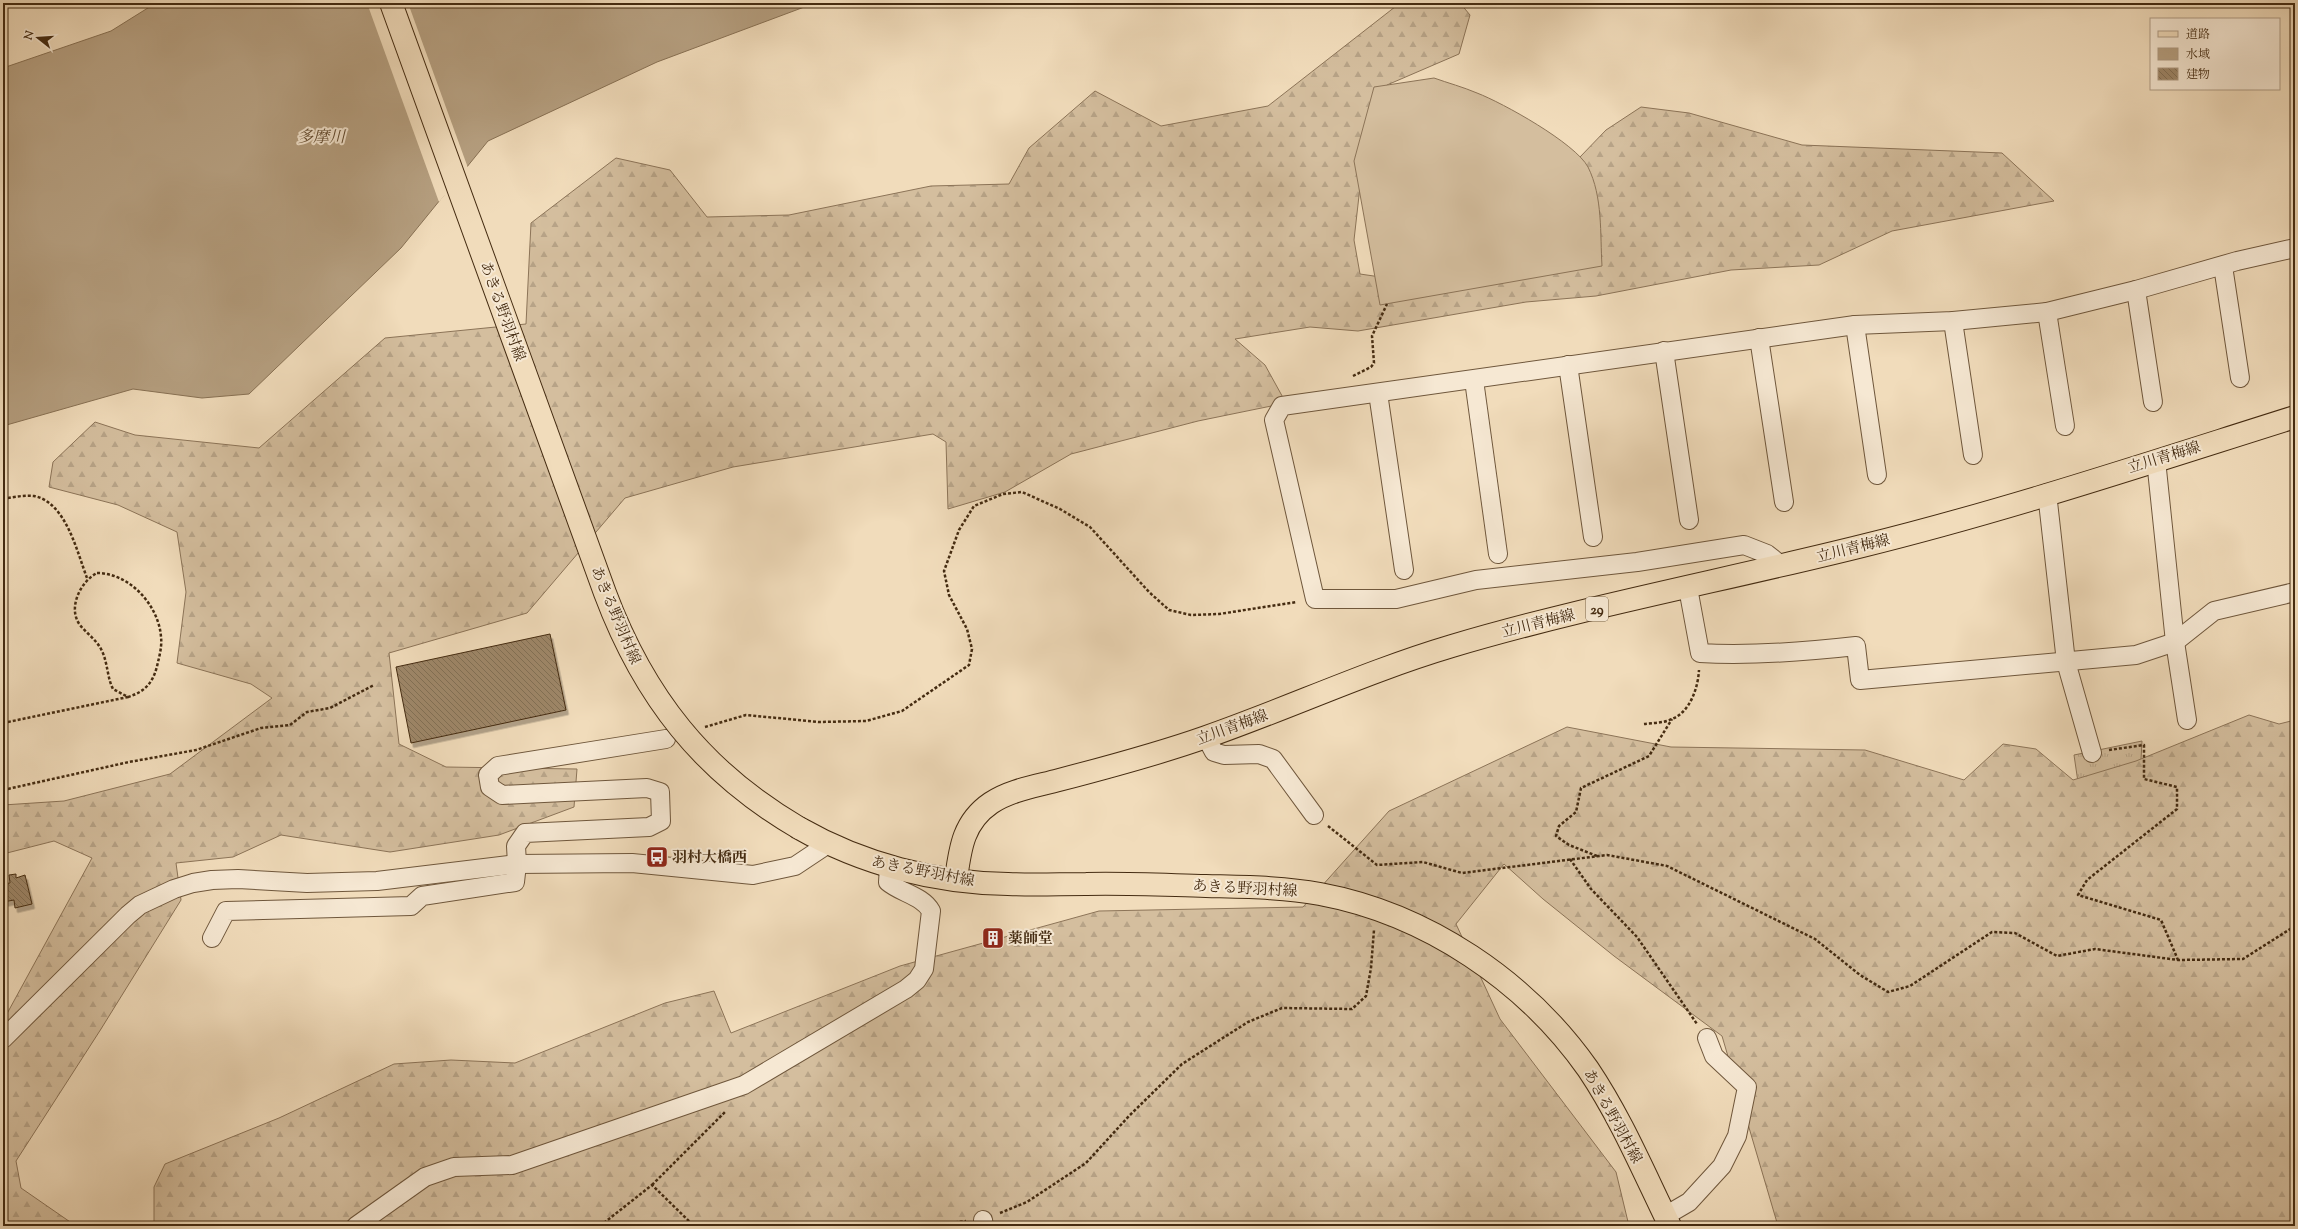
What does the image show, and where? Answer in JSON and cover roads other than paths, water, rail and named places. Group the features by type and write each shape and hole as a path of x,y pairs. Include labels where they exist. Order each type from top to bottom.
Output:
{"main road":[{"name":"あきる野羽村線","path":"391,3 602,586 629,651 661,704 697,749 734,784 765,808 828,844 860,858 889,867 956,879 1007,884 1091,884 1276,888 1323,894 1376,909 1416,925 1464,952 1509,984 1539,1011 1576,1054 1602,1091 1668,1221"},
{"name":"立川青梅線","path":"956,879 960,846 967,829 980,812 998,799 1206,737 1372,672 1452,646 1535,623 1782,566 1893,538 2048,493 2295,416"}],"street":[{"path":"1782,566 1767,554 1744,545 1637,562 1476,580 1396,599 1315,599 1274,420 1282,406 1474,380 1664,351 1855,325 1953,321 2047,312 2295,248"},
{"path":"2223,266 2240,378"},
{"path":"2136,290 2153,402"},
{"path":"2047,312 2065,426"},
{"path":"1953,321 1972,455"},
{"path":"1855,325 1877,475"},
{"path":"1759,338 1784,502"},
{"path":"1664,351 1689,520"},
{"path":"1568,365 1593,537"},
{"path":"1474,380 1498,554"},
{"path":"1378,393 1404,570"},
{"path":"2156,460 2175,642 2187,720"},
{"path":"2048,493 2066,662 2092,753"},
{"path":"1688,588 1700,653 1743,656 1856,646 1860,680 2136,655 2175,642 2214,611 2295,592"},
{"path":"1206,737 1214,752 1224,755 1259,754 1273,759 1314,815"},
{"path":"212,938 226,911 411,906 422,896 516,882 516,846 525,833 649,827 661,821 660,792 647,788 502,795 490,787 488,775 498,766 666,738"},
{"path":"3,1039 128,915 140,905 174,889 193,883 238,879 308,883 377,881 517,864 632,863 752,875 795,866 828,844"},
{"path":"356,1226 425,1177 454,1167 512,1165 744,1085 906,989 922,974 924,969 931,911 920,899 897,890 888,882 889,867"},
{"path":"1668,1221 1689,1202 1722,1166 1737,1136 1747,1087 1714,1056 1707,1038"}],"water":[{"name":"多摩川","path":"206,3 815,3 657,62 488,141 401,248 249,394 202,398 133,389 3,426 3,68 111,31 151,6"}],"place":[{"name":"羽村大橋西","path":"657,857"},
{"name":"薬師堂","path":"993,938"}]}
